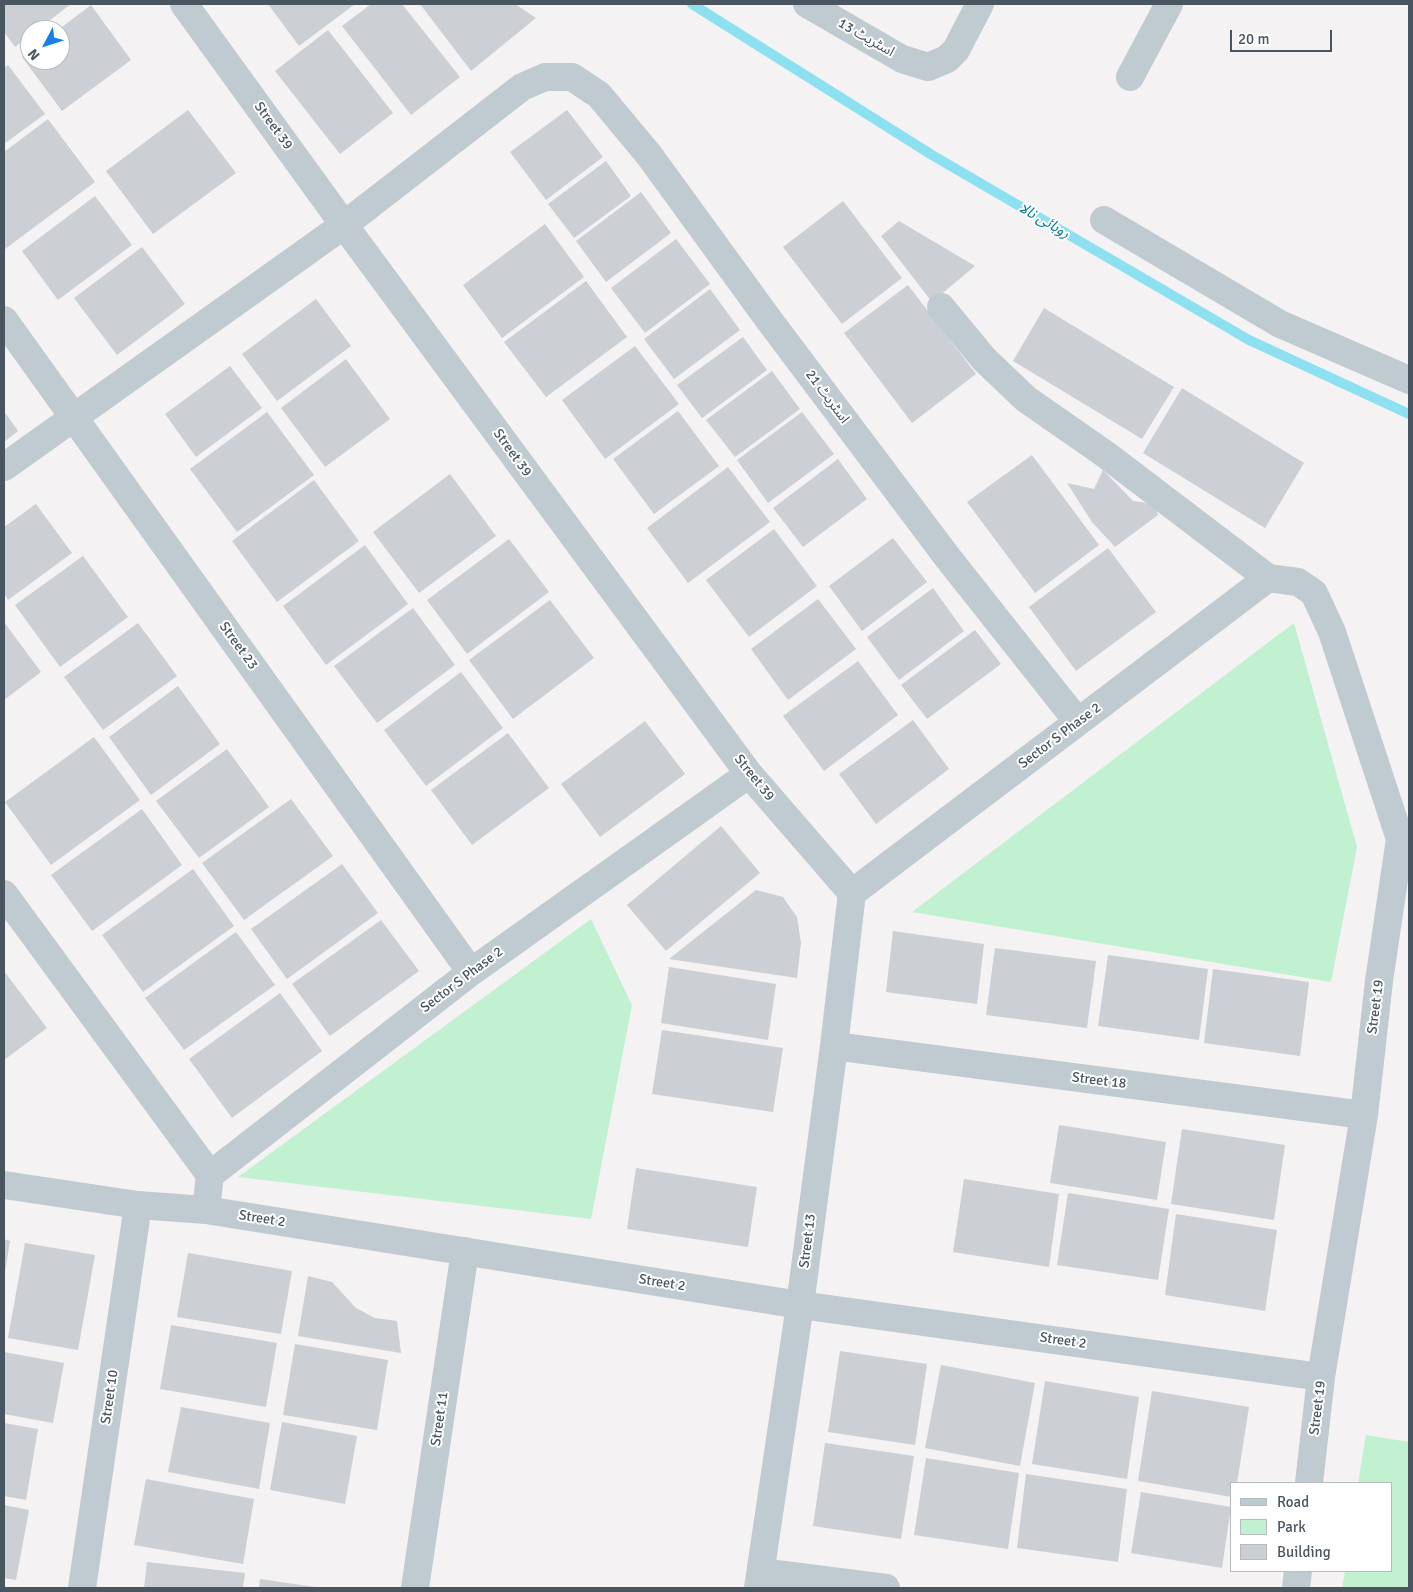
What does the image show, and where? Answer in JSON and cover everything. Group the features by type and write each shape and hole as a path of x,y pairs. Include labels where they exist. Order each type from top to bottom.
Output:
{"street":[{"name":"Street 39","path":"184,4 344,225 749,774 852,893"},
{"name":"اسٹریٹ 13","path":"806,4 902,59 928,67 947,59 956,50 980,4"},
{"path":"1130,77 1169,4"},
{"name":"اسٹریٹ 21","path":"344,225 522,87 545,77 572,77 599,95 649,155 763,312 936,542 1078,722"},
{"path":"1104,220 1280,324 1409,380"},
{"path":"4,468 344,225"},
{"path":"941,307 984,359 1026,399 1105,454 1268,578"},
{"name":"Street 23","path":"4,320 471,972"},
{"name":"Sector S Phase 2","path":"852,893 1268,578"},
{"name":"Street 19","path":"1268,578 1298,582 1314,592 1332,632 1400,839 1379,981 1364,1116 1321,1377 1309,1482"},
{"name":"Sector S Phase 2","path":"210,1174 471,972 749,774"},
{"name":"Street 13","path":"760,1580 800,1305 852,893"},
{"path":"4,894 210,1174 206,1210"},
{"name":"Street 18","path":"834,1046 1364,1116"},
{"name":"Street 2","path":"4,1184 138,1205 206,1210 800,1305 1321,1377"},
{"name":"Street 10","path":"82,1588 138,1205"},
{"name":"Street 11","path":"415,1588 464,1251"},
{"path":"1296,1588 1298,1572"},
{"path":"760,1580 886,1588"}],"green space":[{"path":"1294,623 1357,847 1331,982 912,912"},
{"path":"591,919 632,1005 591,1219 238,1177"},
{"path":"1366,1435 1409,1442 1409,1588 1342,1588 1345,1572 1393,1572 1393,1482 1358,1482"}],"building":[{"path":"4,4 71,4 50,20 20,20 20,43 15,47 4,32"},
{"path":"268,4 355,4 299,46"},
{"path":"371,4 402,4 460,77 411,115 342,26"},
{"path":"420,4 515,4 536,18 471,71"},
{"path":"91,5 131,60 62,111 32,70 70,70 70,21"},
{"path":"328,30 393,113 340,154 275,71"},
{"path":"8,65 45,114 4,144 4,68"},
{"path":"188,110 236,173 153,234 106,171"},
{"path":"567,110 603,157 546,200 510,152"},
{"path":"48,119 95,182 5,249 4,152"},
{"path":"606,161 631,196 574,238 548,204"},
{"path":"641,192 671,233 606,282 576,241"},
{"path":"95,196 132,245 58,300 22,251"},
{"path":"843,201 902,278 842,324 783,247"},
{"path":"899,221 975,266 932,302 881,236"},
{"path":"545,224 584,277 502,338 463,285"},
{"path":"676,239 710,284 645,333 611,288"},
{"path":"142,247 185,304 117,355 74,298"},
{"path":"586,281 627,337 546,397 504,342"},
{"path":"908,285 976,374 912,423 844,333"},
{"path":"710,289 740,330 674,379 644,339"},
{"path":"316,299 351,346 277,401 242,354"},
{"path":"1044,308 1174,387 1142,439 1013,361"},
{"path":"743,337 767,370 702,418 677,385"},
{"path":"635,346 679,404 605,459 562,400"},
{"path":"346,359 390,419 325,467 281,408"},
{"path":"230,366 262,408 196,457 165,414"},
{"path":"772,371 800,409 735,457 706,420"},
{"path":"1182,388 1304,463 1265,528 1143,453"},
{"path":"4,411 18,431 4,442"},
{"path":"678,411 719,466 654,514 613,459"},
{"path":"267,412 314,475 237,532 190,469"},
{"path":"802,412 834,454 768,503 737,460"},
{"path":"1032,455 1099,545 1035,593 967,502"},
{"path":"838,459 867,499 803,547 773,508"},
{"path":"728,467 770,522 688,583 647,528"},
{"path":"1103,470 1133,501 1155,504 1158,515 1115,547 1092,522 1067,483 1094,489"},
{"path":"450,474 496,536 419,593 373,532"},
{"path":"314,480 359,541 277,602 232,541"},
{"path":"36,504 72,553 8,600 4,593 4,527"},
{"path":"774,529 817,586 749,637 706,580"},
{"path":"893,538 927,582 862,631 829,586"},
{"path":"509,539 549,592 467,654 427,600"},
{"path":"365,545 408,604 326,665 283,606"},
{"path":"1108,548 1156,612 1076,671 1029,607"},
{"path":"83,556 128,617 60,667 15,605"},
{"path":"933,588 964,631 899,680 867,637"},
{"path":"818,599 856,649 788,700 751,649"},
{"path":"550,600 594,658 513,719 469,660"},
{"path":"413,608 455,665 377,723 334,666"},
{"path":"4,622 41,672 4,700"},
{"path":"138,623 177,676 103,730 64,677"},
{"path":"975,630 1001,664 927,719 901,685"},
{"path":"858,661 898,715 824,771 783,716"},
{"path":"461,672 503,728 426,786 384,730"},
{"path":"178,686 220,744 151,795 109,737"},
{"path":"913,720 949,769 876,824 839,774"},
{"path":"645,721 685,774 600,837 561,784"},
{"path":"508,733 549,788 472,845 431,790"},
{"path":"94,737 140,800 51,865 5,802"},
{"path":"227,749 269,807 199,858 156,801"},
{"path":"291,799 333,856 244,920 202,863"},
{"path":"142,809 182,865 92,931 51,875"},
{"path":"721,826 760,873 666,951 627,905"},
{"path":"342,864 378,913 287,979 251,929"},
{"path":"193,869 234,926 143,992 102,935"},
{"path":"756,890 783,897 797,917 801,943 797,978 669,959"},
{"path":"381,920 419,971 330,1036 292,984"},
{"path":"893,931 984,944 977,1004 886,992"},
{"path":"236,932 275,985 184,1050 145,998"},
{"path":"995,948 1096,961 1087,1028 986,1015"},
{"path":"1108,955 1208,969 1199,1040 1098,1026"},
{"path":"669,967 776,984 768,1040 661,1023"},
{"path":"1213,969 1309,982 1300,1056 1204,1043"},
{"path":"4,971 47,1028 4,1060"},
{"path":"280,993 322,1051 232,1118 189,1059"},
{"path":"662,1030 783,1048 773,1112 652,1094"},
{"path":"1059,1125 1166,1142 1157,1200 1050,1183"},
{"path":"1182,1129 1285,1145 1274,1220 1171,1204"},
{"path":"636,1168 757,1187 748,1247 627,1229"},
{"path":"964,1179 1059,1194 1049,1267 953,1252"},
{"path":"1068,1193 1169,1209 1158,1280 1057,1265"},
{"path":"1176,1214 1277,1230 1265,1311 1165,1295"},
{"path":"4,1239 10,1241 5,1272 4,1272"},
{"path":"25,1243 95,1255 78,1350 8,1338"},
{"path":"188,1253 292,1271 281,1334 177,1317"},
{"path":"308,1276 332,1282 356,1308 375,1318 397,1321 401,1353 298,1336"},
{"path":"171,1325 277,1343 266,1407 160,1389"},
{"path":"295,1344 388,1360 377,1430 283,1415"},
{"path":"840,1351 927,1364 915,1445 828,1432"},
{"path":"4,1352 64,1363 53,1423 4,1414"},
{"path":"941,1365 1035,1383 1020,1466 925,1448"},
{"path":"1045,1381 1139,1397 1127,1479 1032,1464"},
{"path":"1152,1391 1249,1407 1237,1482 1230,1482 1230,1497 1138,1481"},
{"path":"181,1407 270,1423 259,1489 168,1472"},
{"path":"282,1422 357,1436 345,1504 270,1490"},
{"path":"4,1423 38,1429 26,1500 4,1496"},
{"path":"825,1443 914,1456 901,1539 813,1526"},
{"path":"926,1458 1019,1473 1008,1549 914,1535"},
{"path":"1026,1474 1127,1489 1118,1562 1017,1548"},
{"path":"146,1479 254,1499 243,1564 134,1545"},
{"path":"1141,1492 1230,1507 1222,1568 1131,1553"},
{"path":"4,1505 29,1510 16,1580 4,1578"},
{"path":"147,1562 245,1573 243,1588 144,1588"},
{"path":"260,1579 315,1587 315,1588 259,1588"}],"waterway":[{"name":"روہائی نالا","path":"692,4 932,155 1249,340 1409,414"}]}
